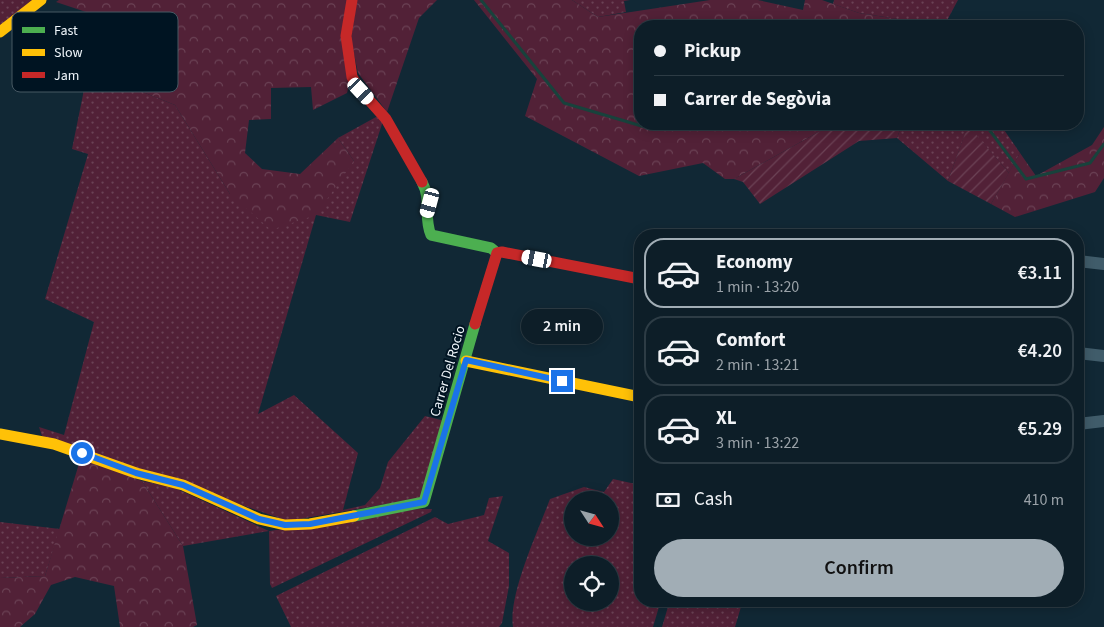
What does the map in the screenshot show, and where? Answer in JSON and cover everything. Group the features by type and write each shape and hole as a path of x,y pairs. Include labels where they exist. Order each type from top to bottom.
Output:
{"street":[{"path":"26,12 41,0"},
{"path":"352,0 346,36 352,77 361,91 386,119 428,192 430,203 425,218 431,235 491,248 500,253 634,278"},
{"path":"0,32 12,23"},
{"name":"Carrer Del Rocio","path":"0,434 54,444 136,473 183,485 259,519 285,525 310,524 424,502 466,360 492,260 500,253"},
{"path":"1084,261 1103,260"},
{"path":"1084,354 1104,356"},
{"path":"466,360 634,396"},
{"path":"1084,423 1104,421"}],"green space":[{"path":"0,0 35,0 20,12 12,12 12,18 0,28"},
{"path":"59,0 349,0 350,82 347,93 313,110 311,87 271,88 271,119 249,120 245,153 262,169 300,174 338,138 354,161 316,215 271,230 230,194 175,105 143,92 178,92 178,12 86,12 56,2"},
{"path":"357,0 437,0 419,18 387,112 358,73 351,39"},
{"path":"474,0 572,0 598,17 710,0 758,0 803,10 805,0 822,0 859,13 904,20 634,20 634,130 822,130 734,179 725,179 703,163 639,176 525,116 537,79"},
{"path":"572,0 630,0 624,1 626,12 598,17"},
{"path":"834,0 958,0 947,20 904,20 859,13 833,4"},
{"path":"84,92 143,92 175,105 230,194 354,161 338,138 376,117 383,121 350,222 316,215 258,414 294,395 358,453 343,510 365,505 380,488 388,462 425,416 445,421 422,498 288,521 42,436 39,427 64,435 94,322 45,299 88,154 72,149"},
{"path":"1104,127 1104,178 1095,192 1015,217 991,204 1020,153 1036,176 1092,145"},
{"path":"822,130 900,130 897,138 859,141 760,204 743,182 734,179"},
{"path":"900,130 967,130 948,181 897,138"},
{"path":"966,130 972,130 1009,173 991,204 948,181"},
{"path":"971,130 1004,130 1020,153 1009,173"},
{"path":"81,457 142,481 183,546 197,625 193,627 120,627 114,586 75,577 51,585 35,614 20,627 0,627 0,578 45,576"},
{"path":"613,479 634,484 634,607 659,607 653,627 513,627 515,598 519,581 550,499 564,494 564,546 619,546 619,491 605,491"},
{"path":"142,481 175,488 269,531 183,546"},
{"path":"584,487 600,491 573,491"},
{"path":"503,496 488,541 509,553 509,586 502,623 499,627 291,627 276,596 435,517 448,524 484,515 489,498"},
{"path":"418,509 432,509 431,512 272,588 270,584 269,531"},
{"path":"0,522 60,529 45,576 0,578"},
{"path":"668,607 741,607 735,627 662,627"}],"waterway":[{"path":"481,0 564,103 634,124"},
{"path":"989,130 1026,179 1090,163 1104,144"}],"traffic: fast":[{"path":"422,182 425,189 431,235 491,248 497,253"},
{"path":"354,516 424,502 475,324"}],"traffic: slow":[{"path":"26,12 41,0"},
{"path":"0,32 12,23"},
{"path":"466,361 634,396"},
{"path":"0,434 54,444 136,473 183,485 259,519 285,525 310,524 354,516"}],"traffic: jam":[{"path":"352,0 346,36 352,77 361,91 386,119 422,182"},
{"path":"475,324 497,253 502,252 634,278"}],"route":[{"path":"82,453 136,473 183,485 259,519 285,525 310,524 424,502 466,360 562,381"}]}
